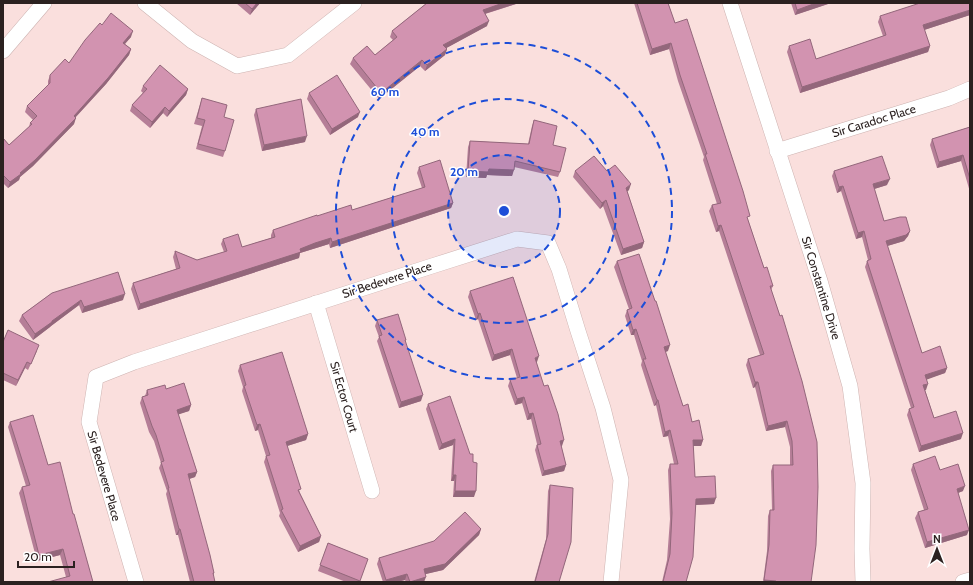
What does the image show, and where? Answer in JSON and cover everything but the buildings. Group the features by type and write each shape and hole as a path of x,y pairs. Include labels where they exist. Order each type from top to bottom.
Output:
{"street":[{"path":"3,51 44,3"},
{"path":"145,3 192,41 237,66 288,55 354,3"},
{"name":"Sir Constantine Drive","path":"730,3 820,281 850,386 863,483 863,582"},
{"name":"Sir Caradoc Place","path":"777,151 949,98 970,89"},
{"name":"Sir Bedevere Place","path":"136,582 89,422 96,377 134,362 517,239 548,243 559,269 603,408 621,480 611,582"},
{"name":"Sir Ector Court","path":"316,303 372,491"},
{"path":"963,582 970,580"}]}
